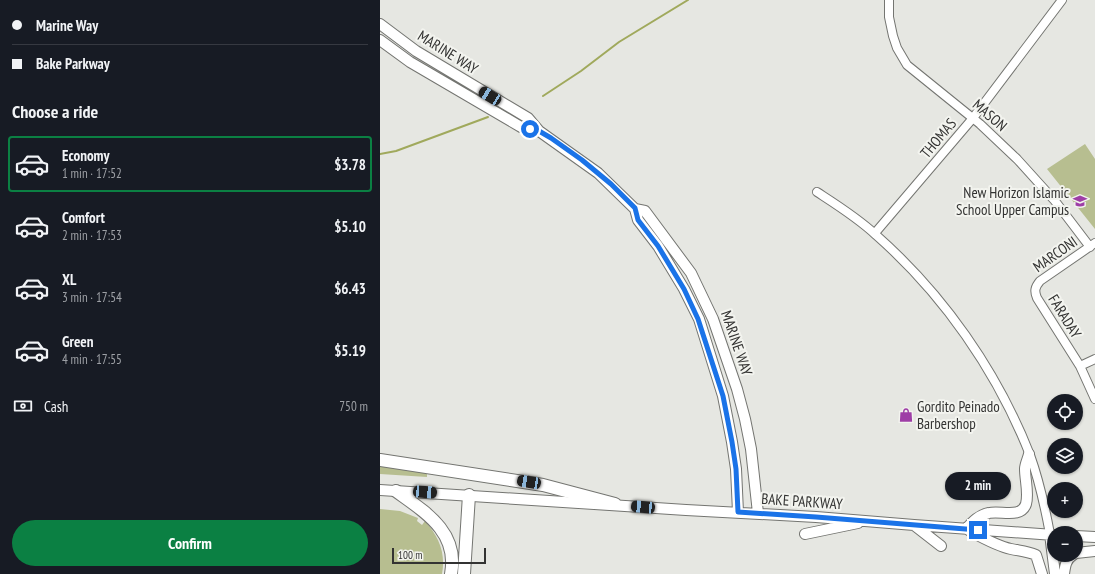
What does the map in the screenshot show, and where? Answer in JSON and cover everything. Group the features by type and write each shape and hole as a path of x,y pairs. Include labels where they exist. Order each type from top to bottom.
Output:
{"highway":[{"path":"380,460 543,484 615,504"},
{"path":"396,490 429,515 441,528 446,536 451,552 451,574"},
{"path":"464,574 469,495"}],"main road":[{"name":"MARINE WAY","path":"380,24 416,51 528,118 539,131 582,160 598,173 635,208 645,211 691,273 713,319 737,389 751,449 758,513"},
{"name":"MARINE WAY","path":"380,40 410,62 521,127 539,131"},
{"name":"MARINE WAY","path":"635,208 638,220 658,246 676,274 698,319 723,396 736,469 738,512"},
{"path":"1029,454 1025,468 1027,499 1025,506 1020,511 1013,514 990,512 978,517 966,529 1010,549 1024,550 1036,555 1042,574"},
{"name":"BAKE PARKWAY","path":"380,490 615,504 686,510 758,513 1047,534"},
{"path":"805,534 869,521"},
{"path":"914,525 941,546"},
{"path":"1083,536 1095,537"},
{"path":"1083,552 1095,551"},
{"path":"1054,562 1055,574"},
{"path":"1064,574 1064,566 1066,562"}],"street":[{"name":"MASON","path":"889,0 889,17 893,36 897,48 907,65 973,118 1012,154 1028,170 1093,245"},
{"name":"THOMAS","path":"875,234 973,118 1062,0"},
{"path":"818,192 856,218 916,273 962,330 992,378 1014,419 1029,454 1042,494 1050,526"},
{"name":"MARCONI","path":"1035,290 1036,285 1040,281 1093,245"},
{"name":"FARADAY","path":"1035,290 1037,298 1080,366 1095,399"},
{"path":"1080,366 1095,359"}],"green space":[{"name":"New Horizon Islamic School Upper Campus","path":"1085,144 1095,159 1095,229 1047,169"},
{"path":"380,464 427,471 427,477 380,474"},
{"path":"380,509 400,511 418,518 417,521 422,525 425,521 438,539 443,559 442,574 380,574"}],"waterway":[{"path":"543,96 581,71 619,42 688,0"},
{"path":"380,154 396,151 488,117"}],"place":[{"name":"New Horizon Islamic School Upper Campus","path":"1080,201"},
{"name":"Gordito Peinado Barbershop","path":"906,415"}],"route":[{"path":"530,129 539,131 551,138 582,160 611,184 635,208 638,220 658,246 676,274 698,319 723,396 736,469 738,512 978,530"}]}
